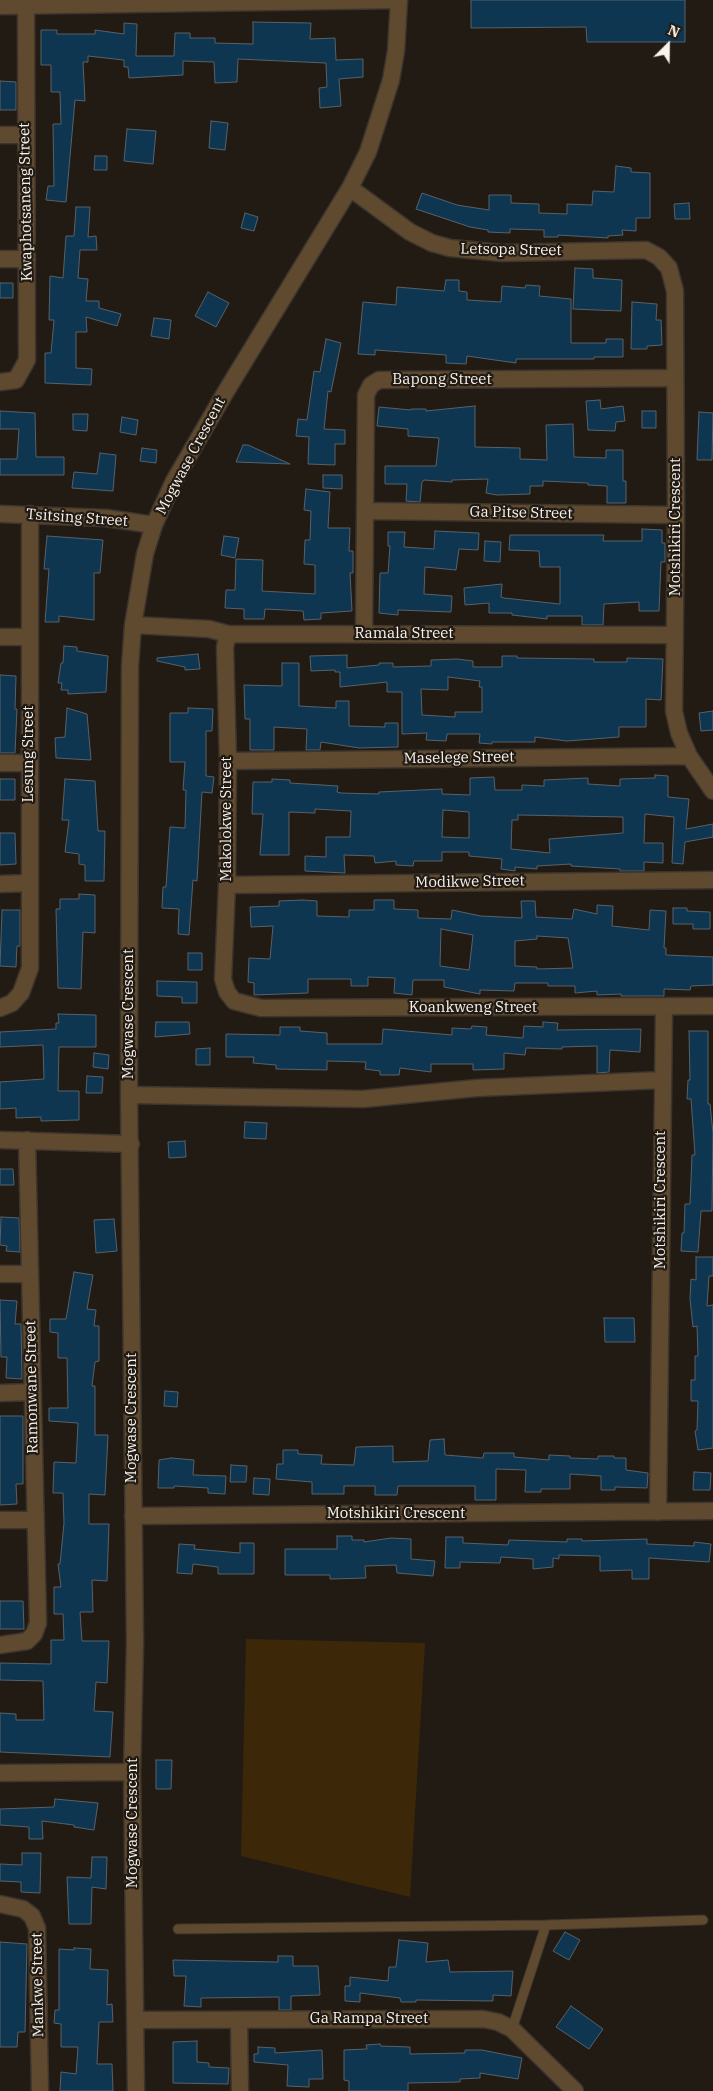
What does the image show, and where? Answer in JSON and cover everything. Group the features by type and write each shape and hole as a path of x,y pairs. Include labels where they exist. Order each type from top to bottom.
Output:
{"street":[{"path":"0,6 399,0"},
{"name":"Mogwase Crescent","path":"136,2091 132,1772 135,1643 129,1095 130,666 132,625 137,590 154,525 174,481 225,393 350,188 371,145 391,80 396,51 399,0"},
{"name":"Kwaphotsaneng Street","path":"0,382 16,380 27,360 26,6"},
{"path":"0,135 25,135"},
{"name":"Letsopa Street","path":"350,188 410,232 432,243 450,248 502,253 632,249 646,250 659,257"},
{"name":"Motshikiri Crescent","path":"659,257 672,274 675,291 676,515 674,711 679,733 690,756 713,791"},
{"path":"0,259 27,259"},
{"name":"Bapong Street","path":"364,634 366,395 371,385 379,380 675,378"},
{"name":"Ga Pitse Street","path":"366,511 676,515"},
{"name":"Tsitsing Street","path":"0,514 106,518 154,525"},
{"name":"Lesung Street","path":"0,1008 12,1002 21,993 30,968 28,883 30,514"},
{"name":"Ramala Street","path":"132,625 209,629 228,634 675,635"},
{"name":"Makolokwe Street","path":"228,634 225,647 228,760 227,885 223,979 227,992 234,1001"},
{"path":"0,637 30,637"},
{"name":"Maselege Street","path":"228,760 690,756"},
{"path":"0,763 30,763"},
{"name":"Modikwe Street","path":"227,885 713,880"},
{"path":"0,884 28,883"},
{"name":"Koankweng Street","path":"234,1001 261,1008 664,1008 713,1006"},
{"name":"Motshikiri Crescent","path":"658,1512 664,1008"},
{"path":"129,1095 363,1099 477,1088 662,1080"},
{"path":"0,1140 131,1144"},
{"name":"Ramonwane Street","path":"0,1645 27,1642 34,1634 38,1612 34,1520 27,1140"},
{"path":"0,1274 29,1274"},
{"path":"0,1393 32,1392"},
{"name":"Motshikiri Crescent","path":"133,1516 713,1511"},
{"path":"0,1520 34,1520"},
{"path":"0,1773 132,1772"},
{"name":"Mankwe Street","path":"0,1904 23,1909 32,1916 37,1928 40,2091"},
{"name":"Ga Rampa Street","path":"135,2020 483,2019 498,2022 512,2029 575,2091"},
{"path":"239,2020 240,2091"}],"lane":[{"path":"178,1929 546,1925 703,1920"},
{"path":"512,2029 546,1925"}],"shaded area":[{"path":"246,1639 425,1643 410,1897 241,1856"}],"building":[{"path":"471,0 685,0 685,42 587,42 586,27 471,28"},
{"path":"253,22 311,23 310,39 335,38 336,60 363,59 363,77 339,79 341,106 320,108 319,88 327,87 326,63 238,59 237,82 215,83 214,62 183,61 183,75 129,78 128,67 124,67 124,60 88,56 88,62 83,62 85,101 75,100 66,202 46,200 48,186 54,186 53,124 61,124 60,92 51,92 51,65 41,65 41,30 57,30 57,34 95,34 95,30 124,34 124,23 137,24 136,56 174,56 175,33 190,33 190,38 215,38 215,43 253,44"},
{"path":"0,81 16,82 16,110 0,110"},
{"path":"211,121 228,123 225,150 209,148"},
{"path":"127,129 156,131 153,164 124,161"},
{"path":"95,156 107,156 107,170 94,170"},
{"path":"616,166 631,168 631,172 650,173 650,218 636,218 636,231 622,230 623,235 608,236 608,238 558,235 558,237 544,237 544,230 510,229 510,233 488,232 488,230 470,227 416,209 422,193 457,205 489,210 489,195 511,195 511,203 539,204 539,213 567,214 567,204 592,205 593,191 614,192"},
{"path":"689,203 690,219 675,219 674,204"},
{"path":"76,207 90,207 88,237 96,236 97,250 80,250 78,278 88,279 86,301 99,301 99,308 121,314 117,326 86,317 87,332 76,332 76,368 92,369 91,385 45,383 45,353 51,353 54,320 49,320 50,276 63,278 66,236 74,236"},
{"path":"245,213 258,217 254,231 241,228"},
{"path":"575,268 593,269 593,278 622,280 621,311 573,309"},
{"path":"446,280 459,280 459,291 467,292 467,300 501,302 502,286 525,288 526,285 540,286 539,296 571,299 571,343 606,343 606,339 623,339 623,357 516,359 516,363 467,356 466,364 446,363 446,355 375,350 375,355 358,354 363,302 396,305 397,287 444,291"},
{"path":"0,283 13,283 13,298 0,298"},
{"path":"208,292 229,303 216,327 195,316"},
{"path":"632,302 657,304 656,320 661,320 662,345 647,346 647,349 631,349"},
{"path":"154,318 171,320 169,339 151,336"},
{"path":"326,339 341,343 331,392 328,391 324,429 345,430 345,444 335,444 335,465 308,464 309,437 296,436 298,419 307,420 314,371 320,372"},
{"path":"600,400 601,409 623,406 625,421 616,422 615,431 588,430 586,401"},
{"path":"475,406 475,447 520,448 520,459 547,460 546,425 573,424 574,457 606,458 606,450 623,450 623,481 626,481 626,503 607,503 607,486 588,485 588,483 543,481 543,486 530,486 530,494 497,495 486,493 488,479 452,480 452,482 424,480 422,482 420,502 406,501 407,484 385,484 385,466 436,466 439,438 408,436 408,429 377,426 379,407 411,410 426,409 426,411"},
{"path":"0,411 35,413 36,457 64,457 64,475 0,475 0,459 17,459 19,429 0,429"},
{"path":"642,411 656,411 656,428 642,428"},
{"path":"699,412 713,413 712,460 697,460"},
{"path":"73,414 88,414 87,431 73,430"},
{"path":"122,417 138,420 136,435 120,432"},
{"path":"243,445 248,445 290,464 236,462"},
{"path":"142,448 157,450 156,463 140,461"},
{"path":"100,453 116,455 113,491 72,488 74,472 97,474"},
{"path":"323,475 342,475 342,489 323,488"},
{"path":"306,489 330,492 328,528 350,528 349,551 353,551 353,573 350,573 352,611 321,613 321,619 304,620 303,611 265,609 264,619 244,619 244,609 225,608 226,590 235,590 236,559 263,560 262,591 315,594 315,565 304,564 305,540 310,540 311,511 304,510"},
{"path":"642,529 662,530 662,543 665,543 665,562 661,562 659,611 639,611 639,602 604,604 603,625 582,625 582,616 547,616 547,619 512,615 512,613 489,613 489,603 465,605 464,588 502,584 501,597 560,604 560,567 540,567 539,551 509,550 510,535 604,535 603,541 642,541"},
{"path":"435,531 479,533 478,550 459,549 456,570 425,567 424,594 452,596 451,612 398,610 398,615 379,613 380,573 388,573 390,546 388,546 388,532 405,532 404,547 434,549"},
{"path":"47,536 103,540 100,573 94,573 94,620 59,616 59,622 45,622 49,569 44,569"},
{"path":"224,536 239,538 235,558 221,555"},
{"path":"485,541 501,542 500,562 484,561"},
{"path":"64,646 77,647 77,651 108,656 106,692 68,694 68,690 61,690 62,683 58,683 61,663 63,663"},
{"path":"198,654 200,669 185,670 185,667 157,661 157,658"},
{"path":"347,655 347,668 379,665 379,663 393,663 393,667 431,666 431,660 457,659 473,661 473,667 502,667 502,656 517,656 517,658 594,659 594,662 627,662 627,658 663,659 661,700 646,699 646,727 619,727 619,737 567,741 535,737 535,742 492,742 492,744 479,743 480,734 447,734 446,741 426,740 427,733 402,734 402,692 387,692 387,682 340,687 340,672 335,672 335,670 311,671 310,656","holes":["448,677 480,681 479,687 482,687 482,712 455,712 455,717 422,715 421,689 448,690"]},
{"path":"282,663 299,663 299,706 336,708 336,701 349,701 349,726 385,727 385,723 398,723 398,747 359,748 321,742 320,750 306,750 307,729 274,727 274,750 250,750 250,719 245,719 244,685 282,686"},
{"path":"0,675 16,676 15,753 0,753"},
{"path":"67,708 87,714 91,760 56,758 55,738 65,737"},
{"path":"188,708 213,709 212,731 206,731 206,776 214,777 212,793 202,792 197,881 193,880 189,935 178,934 179,909 162,908 163,887 166,887 170,827 185,828 186,790 183,790 185,762 170,762 170,713 188,713"},
{"path":"713,711 713,730 701,731 699,713"},
{"path":"655,775 668,776 668,797 689,799 686,829 713,824 713,837 685,842 683,864 672,863 674,817 645,814 644,843 663,843 663,863 644,862 644,871 620,871 620,869 571,866 571,864 537,866 537,869 515,867 515,871 501,869 502,859 469,856 469,852 442,852 442,861 414,861 413,866 396,865 396,861 375,863 374,856 344,855 345,873 305,871 305,856 326,857 326,837 350,837 351,811 315,809 315,813 289,812 289,855 260,855 263,814 252,814 253,782 272,782 272,779 290,780 290,783 338,786 337,792 341,793 379,794 379,792 442,789 442,794 470,795 470,778 494,777 495,790 522,790 522,785 544,786 544,780 588,778 588,784 620,786 620,779 655,778","holes":["443,810 469,812 469,838 442,837","518,815 623,817 623,833 549,839 550,853 511,849 512,820 518,820"]},
{"path":"0,779 15,779 15,800 0,800"},
{"path":"65,779 95,781 98,831 105,831 104,881 85,881 85,865 79,864 79,854 65,852 69,820 62,820"},
{"path":"0,833 15,833 16,864 0,865"},
{"path":"79,894 95,895 95,933 83,932 81,989 58,988 56,909 60,909 60,899 79,899"},
{"path":"374,900 394,900 394,909 418,910 418,918 451,919 452,910 481,916 522,918 521,901 535,901 536,917 572,919 574,909 597,914 597,905 613,906 612,926 649,930 650,910 666,911 664,948 666,948 666,955 713,957 713,985 691,986 690,990 664,989 664,996 621,996 621,994 597,995 597,991 575,993 575,986 548,986 548,983 515,983 514,991 480,990 480,994 444,987 444,980 413,980 412,995 394,993 395,978 368,977 368,986 351,986 351,979 308,979 308,993 254,995 254,983 248,982 249,958 270,959 273,926 251,927 250,907 279,906 279,901 317,901 317,916 349,917 349,910 374,910","holes":["441,929 473,935 469,970 440,966","537,936 568,938 573,968 537,969 537,967 515,966 515,941 537,939"]},
{"path":"673,908 687,908 687,911 710,912 710,929 693,929 693,924 673,924"},
{"path":"2,910 20,910 20,946 17,946 16,967 0,966"},
{"path":"188,953 202,953 202,970 188,970"},
{"path":"157,981 197,982 197,1003 182,1003 182,997 157,996"},
{"path":"58,1014 96,1015 96,1047 59,1047 58,1091 79,1091 79,1120 41,1121 41,1117 16,1118 16,1108 0,1109 0,1082 44,1079 43,1045 0,1047 0,1032 56,1029 56,1023 59,1023"},
{"path":"156,1022 189,1022 190,1034 155,1037"},
{"path":"543,1022 558,1023 557,1030 641,1029 640,1052 610,1050 609,1072 597,1073 597,1046 562,1047 562,1049 526,1048 525,1055 504,1053 504,1069 473,1070 473,1064 431,1064 431,1072 400,1068 399,1075 380,1075 380,1071 365,1069 366,1062 327,1061 327,1070 276,1069 276,1065 253,1063 254,1057 226,1057 226,1034 280,1035 280,1027 300,1027 300,1031 327,1033 327,1044 382,1044 383,1029 452,1035 452,1028 471,1029 472,1026 487,1027 486,1035 523,1038 524,1026 543,1027"},
{"path":"689,1031 708,1031 708,1104 710,1104 713,1133 712,1211 701,1211 698,1252 681,1251 685,1204 690,1204 692,1155 695,1155 691,1099 687,1099 688,1080 690,1080"},
{"path":"210,1048 210,1065 196,1065 196,1049"},
{"path":"94,1053 109,1055 108,1069 93,1067"},
{"path":"87,1076 103,1077 102,1093 86,1093"},
{"path":"245,1122 267,1123 266,1139 244,1138"},
{"path":"185,1141 186,1157 169,1158 168,1142"},
{"path":"0,1169 13,1169 14,1185 0,1185"},
{"path":"1,1217 19,1218 20,1252 6,1251 7,1246 0,1245"},
{"path":"114,1219 117,1251 96,1253 94,1220"},
{"path":"696,1257 713,1257 713,1276 709,1276 707,1306 713,1305 713,1448 698,1450 695,1431 697,1430 698,1401 691,1401 691,1380 695,1380 695,1356 698,1356 697,1326 693,1327 690,1299 691,1279 696,1280"},
{"path":"74,1272 93,1275 87,1309 96,1310 94,1326 99,1326 99,1361 95,1362 92,1386 95,1386 95,1435 108,1435 105,1495 89,1494 89,1524 109,1524 107,1581 92,1580 93,1612 80,1612 82,1641 109,1641 107,1683 96,1682 94,1711 113,1712 110,1757 0,1752 0,1713 16,1714 16,1720 44,1720 43,1681 0,1680 0,1663 51,1664 51,1640 64,1640 63,1614 54,1614 54,1587 61,1587 58,1564 60,1564 64,1523 63,1493 53,1493 54,1462 76,1463 78,1423 49,1421 49,1408 68,1408 67,1358 58,1358 58,1333 50,1332 50,1319 66,1319"},
{"path":"0,1300 17,1301 15,1324 21,1324 22,1379 6,1378 7,1357 1,1357"},
{"path":"604,1318 634,1318 635,1342 605,1342"},
{"path":"165,1391 178,1392 177,1407 164,1406"},
{"path":"0,1416 23,1416 23,1484 16,1484 17,1504 0,1505"},
{"path":"444,1439 445,1455 483,1458 484,1453 514,1453 514,1457 549,1460 549,1455 570,1456 570,1458 598,1459 598,1456 614,1456 614,1458 626,1458 626,1470 648,1473 647,1488 615,1487 615,1490 601,1490 601,1476 570,1474 570,1489 541,1489 541,1492 525,1492 526,1470 496,1469 496,1500 475,1500 475,1486 398,1486 397,1495 375,1495 375,1486 344,1486 344,1494 312,1494 312,1482 276,1479 277,1464 283,1464 283,1450 298,1450 298,1454 322,1455 321,1464 354,1465 356,1447 393,1446 393,1462 428,1461 430,1440"},
{"path":"171,1458 194,1460 193,1475 226,1476 225,1494 208,1493 208,1488 174,1486 174,1488 158,1488 159,1460"},
{"path":"231,1465 247,1466 246,1482 230,1482"},
{"path":"694,1472 711,1473 710,1490 693,1490"},
{"path":"254,1478 270,1479 269,1495 253,1494"},
{"path":"337,1536 352,1536 352,1540 364,1540 364,1542 391,1538 411,1539 411,1559 435,1561 433,1576 397,1573 396,1565 365,1566 366,1578 330,1579 330,1575 285,1575 285,1549 337,1549"},
{"path":"446,1537 463,1537 463,1543 508,1545 509,1540 567,1542 567,1539 582,1539 582,1541 647,1539 647,1544 694,1546 694,1542 711,1544 709,1562 649,1558 649,1579 632,1579 632,1570 600,1571 600,1556 559,1555 559,1559 553,1558 553,1567 533,1569 533,1559 501,1557 500,1563 460,1562 460,1568 445,1568"},
{"path":"240,1543 254,1543 254,1574 218,1574 218,1567 193,1564 192,1574 177,1573 179,1544 195,1545 194,1549 240,1553"},
{"path":"0,1601 23,1601 24,1629 0,1629"},
{"path":"156,1760 172,1760 171,1789 156,1789"},
{"path":"55,1799 98,1803 94,1830 74,1827 74,1825 42,1821 43,1839 29,1839 29,1827 0,1825 0,1809 54,1807"},
{"path":"22,1853 41,1853 40,1893 21,1892 21,1882 0,1881 0,1864 22,1865"},
{"path":"92,1857 107,1857 106,1889 92,1887 91,1924 69,1924 67,1877 91,1878"},
{"path":"565,1932 580,1940 569,1960 553,1951"},
{"path":"399,1940 428,1943 426,1962 448,1960 450,1972 513,1971 511,1996 493,1995 493,2001 416,2000 416,2002 401,2002 400,1998 360,1993 360,2002 345,2001 345,1986 350,1986 350,1977 388,1981 389,1967 396,1967"},
{"path":"0,1942 27,1944 25,2032 18,2032 17,2047 0,2047"},
{"path":"74,1948 91,1949 90,1969 108,1970 107,2005 112,2004 113,2022 99,2022 97,2064 112,2064 113,2091 60,2091 61,2072 76,2074 78,2047 61,2047 61,2024 54,2023 55,2010 59,2010 59,1949 74,1950"},
{"path":"278,1956 293,1956 293,1966 318,1966 320,1995 291,1996 291,2010 279,2010 279,1997 201,1998 201,2007 184,2006 186,1976 174,1976 173,1960 278,1962"},
{"path":"571,2006 603,2029 589,2049 556,2027"},
{"path":"197,2041 197,2062 209,2063 209,2067 229,2068 228,2084 173,2083 173,2042"},
{"path":"380,2044 381,2046 410,2047 410,2054 465,2053 465,2050 482,2050 522,2058 518,2079 480,2073 480,2078 460,2079 460,2082 408,2083 408,2091 349,2091 349,2081 344,2080 344,2050 367,2049 366,2045"},
{"path":"258,2047 275,2048 275,2053 322,2050 323,2079 309,2079 309,2087 287,2086 288,2065 254,2062 254,2054 258,2054"}]}
